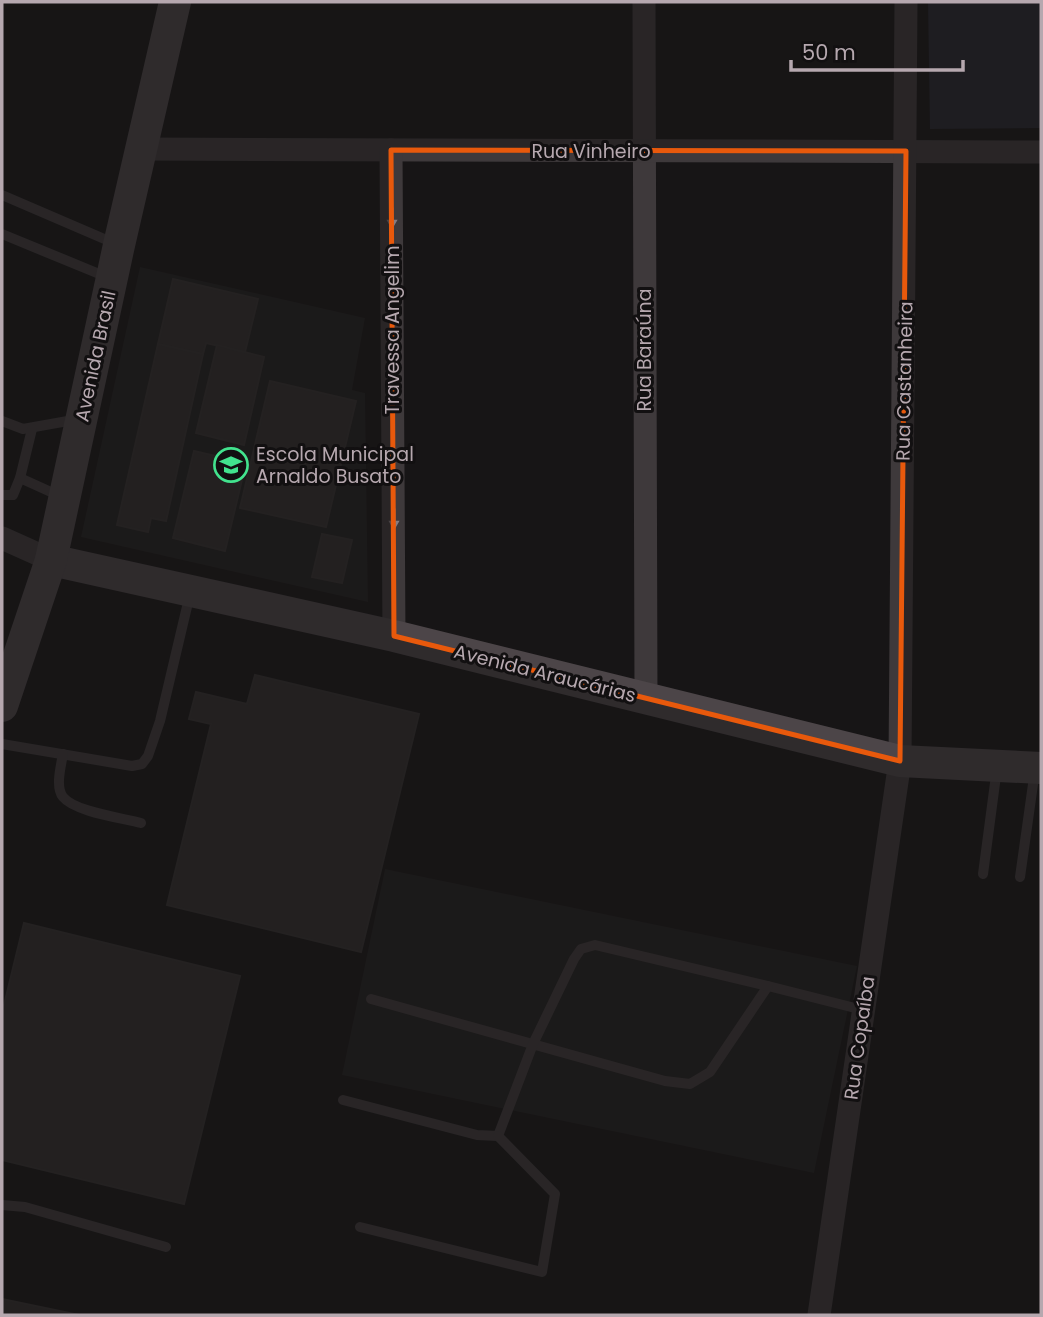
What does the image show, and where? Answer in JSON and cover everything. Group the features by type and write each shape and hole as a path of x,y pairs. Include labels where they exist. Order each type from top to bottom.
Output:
{"main road":[{"name":"Avenida Brasil","path":"2,706 51,560 175,2"},
{"name":"Avenida Araucárias","path":"51,560 394,636 900,761 1039,768"}],"street":[{"name":"Rua Baraúna","path":"643,2 646,698"},
{"name":"Rua Castanheira","path":"900,761 906,2"},
{"name":"Rua Vinheiro","path":"141,149 1041,152"},
{"name":"Travessa Angelim","path":"391,150 394,636"},
{"path":"2,538 51,560"},
{"name":"Rua Copaíba","path":"819,1315 900,761"}],"lane":[{"path":"2,195 119,245"},
{"path":"2,234 112,279"},
{"path":"2,421 23,429 32,429 82,418"},
{"path":"2,495 13,495 32,429"},
{"path":"20,478 65,498"},
{"path":"2,744 132,766 142,764 148,756 160,721 191,591"},
{"path":"62,754 59,785 63,797 76,807 141,823"},
{"path":"983,874 997,766"},
{"path":"1020,877 1039,768"},
{"path":"498,1136 533,1044 581,949 595,945 863,1010"},
{"path":"371,999 665,1082 690,1084 710,1072 768,986"},
{"path":"343,1100 477,1135 498,1136 555,1194 542,1272 360,1227"},
{"path":"2,1205 25,1207 166,1247"}],"highlighted area":[{"path":"391,150 906,151 900,761 394,636"}],"shaded area":[{"path":"928,2 1041,2 1041,128 930,129"},
{"name":"Escola Municipal Arnaldo Busato","path":"140,267 365,318 352,390 365,393 368,602 81,537"},
{"path":"385,869 857,966 814,1173 342,1075"}],"building":[{"path":"173,279 258,299 245,352 206,343 203,354 158,344"},
{"path":"158,344 203,354 166,521 151,518 148,532 117,525"},
{"path":"217,345 264,357 244,445 196,433"},
{"path":"270,381 356,401 326,527 240,508"},
{"path":"194,451 246,463 225,551 173,538"},
{"path":"322,534 352,540 342,583 312,577"},
{"path":"255,675 419,714 361,952 167,905 211,724 189,719 196,692 247,704"},
{"path":"24,923 240,976 184,1204 2,1160 2,1013"},
{"path":"2,1299 79,1315 2,1315"}],"place":[{"name":"Escola Municipal Arnaldo Busato","path":"231,465"}]}
